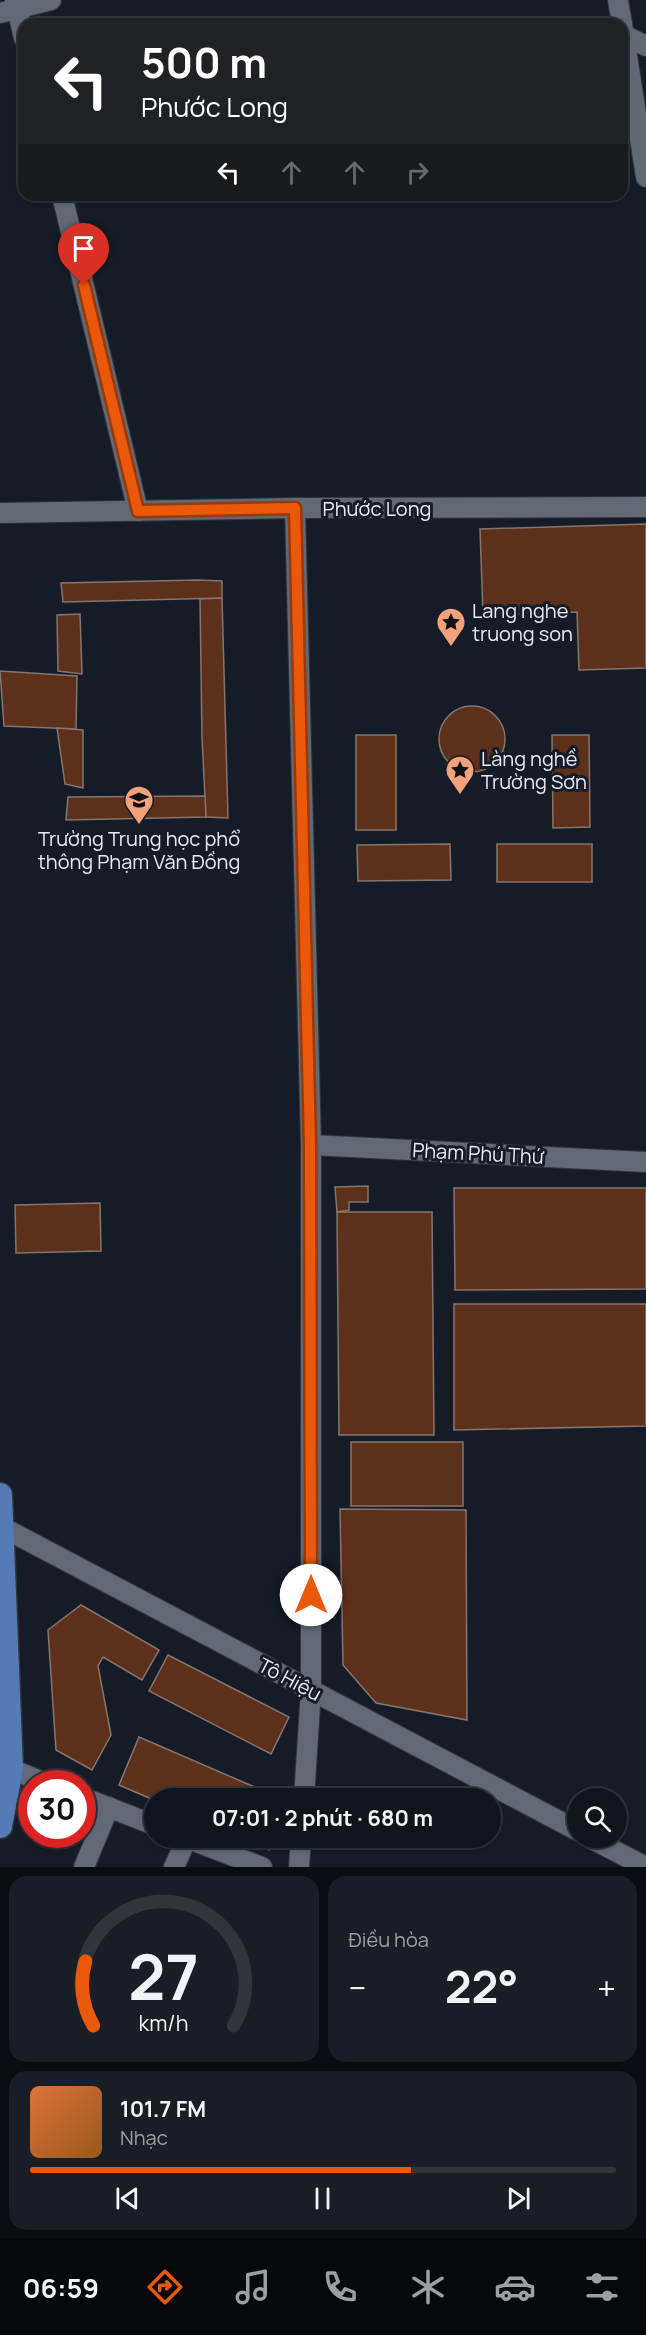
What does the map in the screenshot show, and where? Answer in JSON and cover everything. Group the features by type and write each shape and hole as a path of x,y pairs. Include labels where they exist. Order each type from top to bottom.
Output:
{"main road":[{"path":"0,1826 11,1769 2,1591 1,1509"}],"street":[{"path":"18,24 11,7 51,0"},
{"path":"618,0 621,18"},
{"path":"628,32 646,46"},
{"path":"628,60 646,177"},
{"path":"63,201 138,511"},
{"name":"Phước Long","path":"0,513 295,508 646,507"},
{"path":"295,508 310,1145 311,1690 305,1788"},
{"name":"Phạm Phú Thứ","path":"310,1145 646,1162"},
{"name":"Tô Hiệu","path":"1,1509 311,1690 567,1825"},
{"path":"11,1769 18,1772"},
{"path":"96,1803 144,1821"},
{"path":"84,1867 109,1808"},
{"path":"174,1867 183,1848"},
{"path":"213,1848 262,1867"},
{"path":"299,1867 300,1848"},
{"path":"609,1848 645,1867"}],"building":[{"path":"646,524 646,668 579,670 577,612 483,615 480,529"},
{"path":"222,581 222,598 63,602 61,583"},
{"path":"222,598 228,818 206,817 202,738 200,599"},
{"path":"80,614 82,674 58,671 57,615"},
{"path":"0,671 77,676 76,729 4,726"},
{"path":"472,706 485,709 495,716 502,726 505,739 502,752 495,762 485,769 472,772 459,769 449,762 442,752 439,739 442,726 449,716 459,709"},
{"path":"57,728 83,730 83,788 65,784"},
{"path":"356,735 396,735 396,830 356,830"},
{"path":"552,735 589,735 590,827 553,828"},
{"path":"205,796 206,817 66,820 68,797"},
{"path":"450,844 451,880 358,881 357,845"},
{"path":"497,844 592,844 592,882 497,882"},
{"path":"368,1186 368,1202 349,1202 349,1210 337,1212 335,1187"},
{"path":"454,1188 646,1188 646,1289 455,1290"},
{"path":"100,1203 101,1251 16,1253 15,1205"},
{"path":"337,1212 432,1212 434,1435 339,1435"},
{"path":"454,1304 646,1304 646,1426 454,1430"},
{"path":"351,1442 463,1442 463,1506 351,1506"},
{"path":"340,1509 466,1510 467,1720 376,1703 343,1665"},
{"path":"81,1605 159,1650 142,1680 103,1657 98,1666 111,1735 92,1770 56,1750 48,1630"},
{"path":"168,1655 289,1717 271,1754 149,1691"},
{"path":"139,1737 257,1788 144,1788 144,1796 119,1785"}],"place":[{"name":"Lang nghe truong son","path":"451,648"},
{"name":"Làng nghề Trường Sơn","path":"460,796"},
{"name":"Trường Trung học phổ thông Phạm Văn Đồng","path":"139,826"}],"route":[{"path":"84,285 138,511 295,508 310,1145 311,1595"}]}
